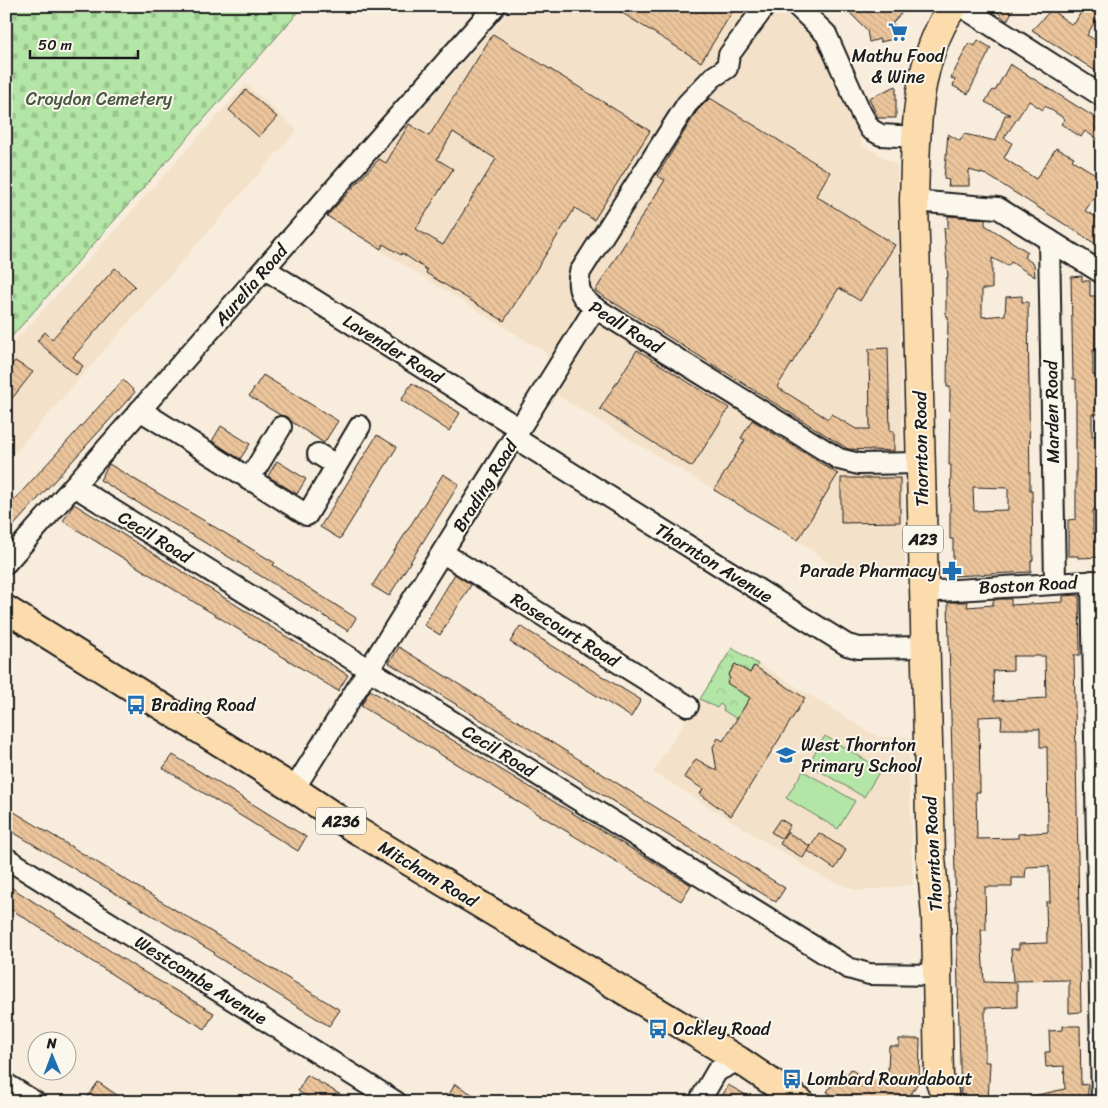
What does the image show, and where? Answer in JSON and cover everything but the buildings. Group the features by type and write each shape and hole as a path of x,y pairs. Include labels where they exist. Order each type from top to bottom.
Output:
{"highway":[{"name":"Thornton Road","path":"926,1102 941,1090 931,857 914,201 916,137 928,58 935,36 953,6"}],"main road":[{"name":"Mitcham Road","path":"6,610 359,832 738,1060 801,1102"}],"street":[{"name":"Aurelia Road","path":"6,563 495,6"},
{"name":"Peall Road","path":"765,6 729,55 728,68 713,77 687,104 580,272 579,291 584,300 595,308 838,459 859,464 921,463"},
{"path":"797,6 826,34 870,129 881,135 916,137"},
{"path":"961,6 1102,96"},
{"path":"914,201 998,208 1102,273"},
{"name":"Marden Road","path":"1049,240 1056,583"},
{"name":"Lavender Road","path":"265,269 518,434"},
{"name":"Brading Road","path":"294,790 595,308"},
{"path":"140,410 307,515 360,426"},
{"path":"249,480 281,427"},
{"name":"Thornton Avenue","path":"518,434 847,645 859,648 925,648"},
{"path":"318,454 336,465"},
{"name":"Cecil Road","path":"74,486 848,968 876,975 937,975"},
{"name":"Rosecourt Road","path":"443,553 688,706"},
{"path":"1097,581 1102,1102"},
{"name":"Boston Road","path":"924,592 1097,581"},
{"name":"Westcombe Avenue","path":"6,858 396,1102"},
{"path":"700,1102 717,1071 738,1060"},
{"path":"6,1084 35,1102"}],"shaded area":[{"path":"514,6 777,6 816,40 863,145 897,165 905,572 841,573 805,545 552,392 546,353 325,216"},
{"path":"246,84 297,130 6,463 6,351"},
{"name":"West Thornton Primary School","path":"732,647 878,737 908,737 913,885 858,891 824,878 653,772"}],"green space":[{"name":"Croydon Cemetery","path":"6,6 304,6 6,343"},
{"path":"732,648 758,664 756,668 753,666 750,673 735,664 728,676 730,678 727,683 752,699 747,702 737,719 723,710 724,707 720,704 717,708 700,699"},
{"path":"825,736 881,769 864,797 808,764"},
{"path":"803,771 855,801 838,829 786,798"}],"place":[{"name":"Mathu Food & Wine","path":"898,32"},
{"name":"Parade Pharmacy","path":"952,571"},
{"name":"Brading Road","path":"136,705"},
{"name":"West Thornton Primary School","path":"786,755"},
{"name":"Ockley Road","path":"658,1029"},
{"name":"Lombard Roundabout","path":"792,1079"}]}
